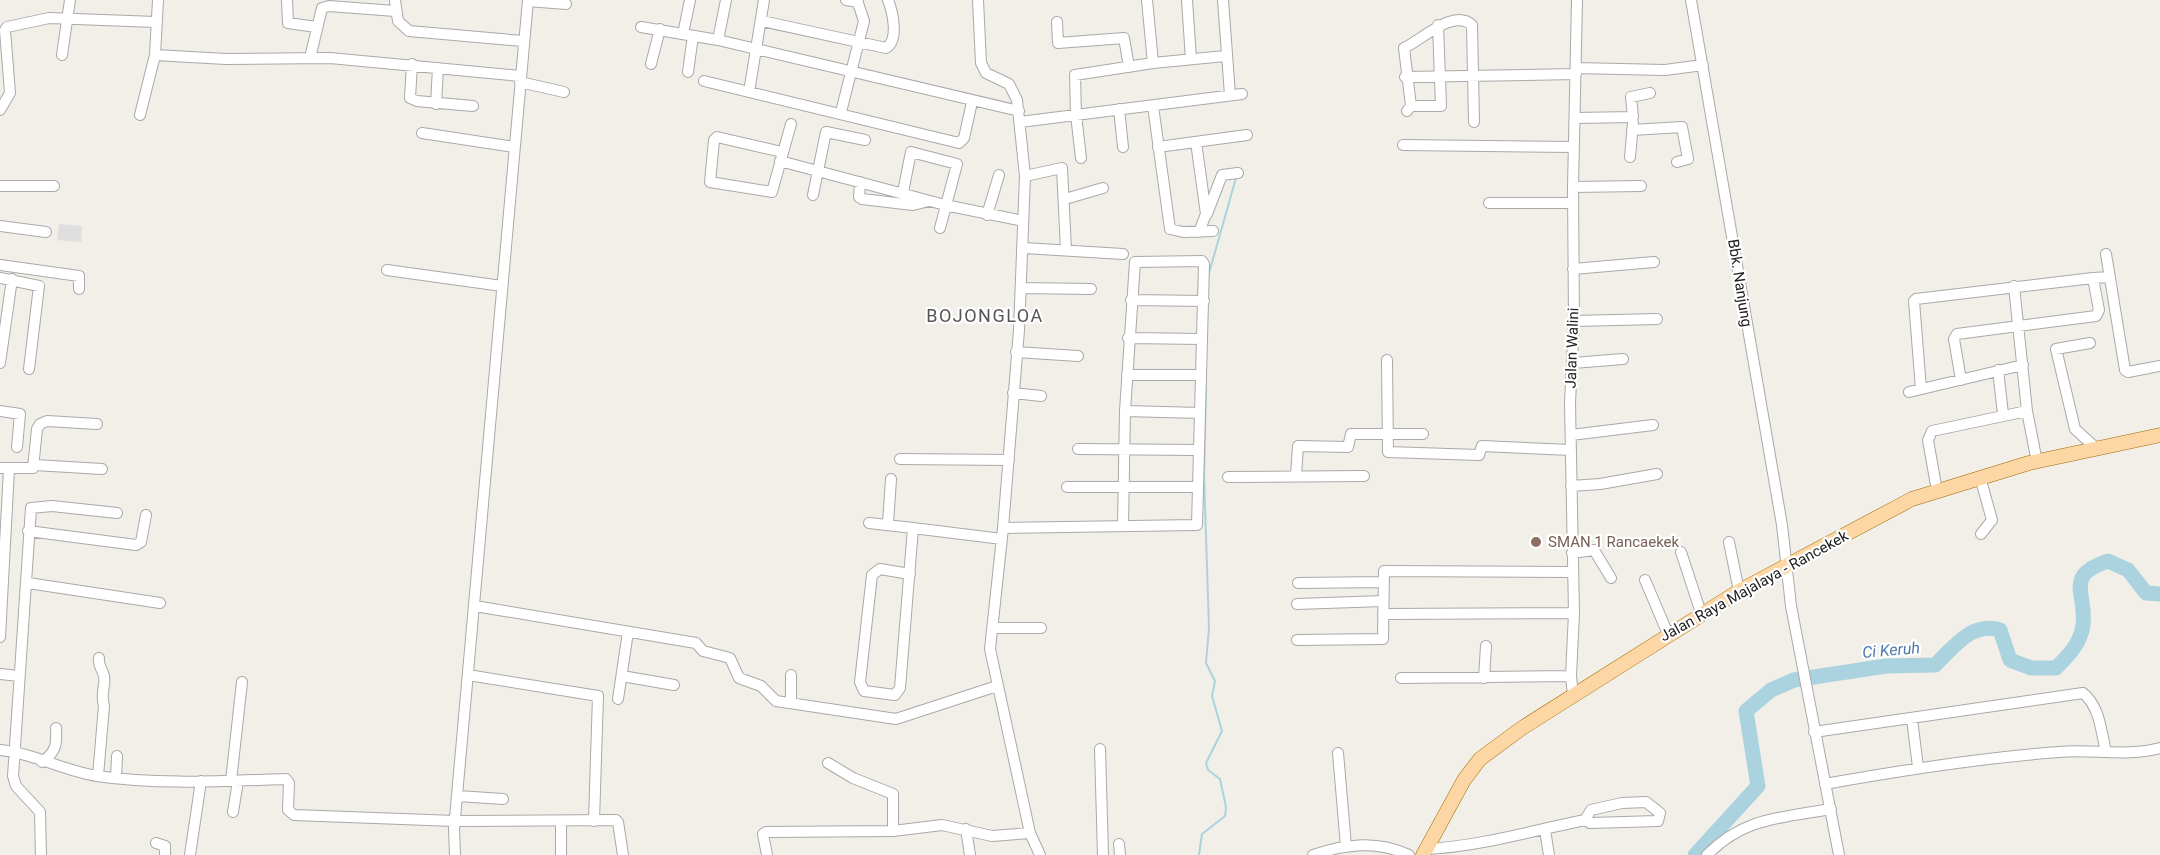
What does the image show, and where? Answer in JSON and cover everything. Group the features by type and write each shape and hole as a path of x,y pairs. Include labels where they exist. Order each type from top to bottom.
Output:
{"main road":[{"name":"Jalan Raya Majalaya - Rancekek","path":"1425,852 1464,780 1480,759 1573,695 1739,591 1912,499 2037,462 2160,435"}],"street":[{"path":"62,55 70,0"},
{"path":"140,116 154,55 158,0"},
{"path":"287,0 288,23 316,27"},
{"path":"455,855 455,821 528,0 566,4"},
{"path":"688,72 690,0"},
{"path":"718,40 726,0"},
{"path":"748,92 765,0"},
{"path":"841,112 864,21 857,1 846,0"},
{"path":"762,21 886,48 890,46 893,25 888,0"},
{"path":"978,0 981,63 986,73 1010,84 1020,117 1025,176 1022,288 1009,460 990,649 1030,833 1040,855"},
{"path":"1148,0 1153,63"},
{"path":"1187,0 1191,59"},
{"path":"1223,0 1225,56 1230,95"},
{"name":"Jalan Walini","path":"1573,695 1570,676 1574,613 1570,450 1574,321 1573,186 1577,0"},
{"name":"Bbk. Nanjung","path":"1691,0 1788,566 1791,606 1803,676 1839,855"},
{"path":"310,58 320,9 329,3 395,6 401,26 409,31 523,41"},
{"path":"0,110 10,93 6,28 37,20 68,18 156,22"},
{"path":"1438,26 1441,106 1409,109 1404,48 1418,41 1438,26 1447,21 1471,22 1474,122"},
{"path":"1057,22 1058,43 1124,38 1129,67"},
{"path":"641,27 718,40 972,102 1020,117 1076,115 1242,94"},
{"path":"651,64 660,29"},
{"path":"154,55 225,59 310,58 412,64 520,79 564,92"},
{"path":"1081,158 1076,115 1075,75 1153,63 1225,56"},
{"path":"412,64 410,98 436,104 473,106"},
{"path":"1406,76 1665,70 1703,65"},
{"path":"436,104 438,68"},
{"path":"704,81 841,112 959,143 964,138 972,102"},
{"path":"1630,157 1633,117 1631,97 1650,93"},
{"path":"1153,106 1170,229 1183,232 1213,231"},
{"path":"1119,109 1123,147"},
{"path":"1576,118 1633,117"},
{"path":"791,124 781,156 771,193 710,182 714,140 717,137 781,156 817,170 929,201 1023,221"},
{"path":"1632,130 1682,127 1688,159 1677,162"},
{"path":"813,195 826,132 865,140"},
{"path":"422,133 514,147"},
{"path":"1158,147 1247,135"},
{"path":"1196,142 1206,214"},
{"path":"1403,145 1574,147"},
{"path":"903,192 911,152 955,163 940,228"},
{"path":"1025,176 1062,168 1066,250"},
{"path":"1201,178 1238,173"},
{"path":"987,215 999,175"},
{"path":"1199,231 1222,175"},
{"path":"860,182 859,197 862,200 913,205 929,201"},
{"path":"0,186 54,186"},
{"path":"1573,186 1641,186"},
{"path":"1065,199 1103,188"},
{"path":"1489,203 1573,203"},
{"path":"0,226 46,232"},
{"path":"1024,248 1123,254"},
{"path":"2106,254 2125,370 2128,372 2160,366"},
{"path":"869,523 1002,533 1123,525 1194,526 1198,523 1197,487 1204,264 1191,261 1135,261 1126,375 1123,525"},
{"path":"1573,269 1654,262"},
{"path":"0,265 79,276 79,289"},
{"path":"387,270 502,286"},
{"path":"1921,389 1915,299 2109,277"},
{"path":"0,278 37,284 39,288 29,369"},
{"path":"1961,380 1955,336 2019,325 2096,316 2100,310 2093,279"},
{"path":"0,363 17,280"},
{"path":"2014,286 2027,411 2037,462"},
{"path":"1022,288 1091,289"},
{"path":"1131,300 1203,301"},
{"path":"1574,321 1657,319"},
{"path":"1128,338 1202,339"},
{"path":"2090,343 2056,349 2075,429 2097,449"},
{"path":"1017,352 1078,356"},
{"path":"1573,363 1623,359"},
{"path":"1387,360 1388,452 1479,455 1482,446 1489,444 1510,449 1570,450"},
{"path":"1909,392 2023,365"},
{"path":"1998,370 2003,414"},
{"path":"1126,375 1201,375"},
{"path":"1013,393 1041,396"},
{"path":"0,411 20,414 17,447"},
{"path":"1125,411 1200,413"},
{"path":"1937,491 1929,434 1932,431 2003,414 2027,411"},
{"path":"20,638 0,637 4,469 30,470 35,465 37,429 40,424 47,421 96,424"},
{"path":"1571,435 1653,424"},
{"path":"1296,476 1298,446 1348,447 1350,434 1423,434"},
{"path":"1078,449 1198,450"},
{"path":"900,459 1009,460"},
{"path":"35,465 102,470"},
{"path":"1571,486 1600,484 1657,474"},
{"path":"1228,477 1364,476"},
{"path":"1980,477 1992,520 1981,534"},
{"path":"888,524 891,479"},
{"path":"1067,487 1197,487"},
{"path":"41,855 40,812 16,786 13,776 20,638 28,583 28,531 31,508 36,506 117,513"},
{"path":"28,531 136,545 141,542 146,514"},
{"path":"910,574 880,569 872,575 860,682 864,691 895,695 900,688 910,574 913,528"},
{"path":"1729,542 1739,591"},
{"path":"1572,553 1594,550 1611,578"},
{"path":"1681,552 1701,613"},
{"path":"1297,640 1381,640 1385,571 1572,572"},
{"path":"1645,580 1668,634"},
{"path":"1298,583 1384,582"},
{"path":"28,583 160,603"},
{"path":"1297,604 1383,601"},
{"path":"475,606 696,643 703,651 730,658 739,678 761,686 776,701 791,704 896,719 998,686"},
{"path":"1383,614 1574,613"},
{"path":"993,628 1041,628"},
{"path":"618,699 628,633"},
{"path":"1484,678 1486,646"},
{"path":"98,776 104,706 100,696 104,677 98,667 99,658"},
{"path":"0,674 19,676"},
{"path":"468,675 598,696 594,821"},
{"path":"791,675 791,704"},
{"path":"622,676 674,685"},
{"path":"1401,678 1570,676"},
{"path":"233,812 242,682"},
{"path":"1814,732 2083,693 2092,700 2106,752"},
{"path":"1912,719 1918,767"},
{"path":"42,762 53,754 57,744 56,728"},
{"path":"1825,784 1918,767 2061,752 2106,752 2160,748"},
{"path":"1100,749 1103,855"},
{"path":"0,750 15,752 42,762 98,776 116,778 201,781 287,779 288,810 294,815 455,821 617,821 623,855"},
{"path":"1338,753 1346,846"},
{"path":"116,778 117,756"},
{"path":"828,763 854,778 893,794 893,831"},
{"path":"190,855 201,781"},
{"path":"458,796 503,799"},
{"path":"1425,852 1466,847 1545,830 1584,820 1591,810 1643,801 1660,813 1658,821 1590,823 1584,820"},
{"path":"1707,855 1733,832 1753,824 1831,809"},
{"path":"561,821 561,855"},
{"path":"767,855 763,834 766,832 893,831 942,825 992,836 1030,833"},
{"path":"966,830 970,855"},
{"path":"1545,830 1549,855"},
{"path":"156,843 165,846 165,855"},
{"path":"1313,855 1346,846 1382,845 1409,855"}],"shaded area":[{"path":"59,224 82,226 81,242 57,240"}],"waterway":[{"path":"1209,273 1236,178"},
{"path":"1199,855 1202,834 1225,816 1226,807 1220,779 1208,770 1206,763 1222,731 1212,696 1215,681 1206,663 1209,628 1204,475 1206,387"},
{"name":"Ci Keruh","path":"1695,855 1758,786 1746,711 1771,690 1794,680 1886,666 1935,665 1964,637 1972,632 1990,628 2000,630 2010,660 2031,668 2056,668 2080,638 2083,625 2081,579 2094,567 2108,561 2128,570 2146,593 2160,594"}],"place":[{"name":"SMAN 1 Rancaekek","path":"1536,542"}],"district":[{"name":"BOJONGLOA","path":"985,315"}]}
